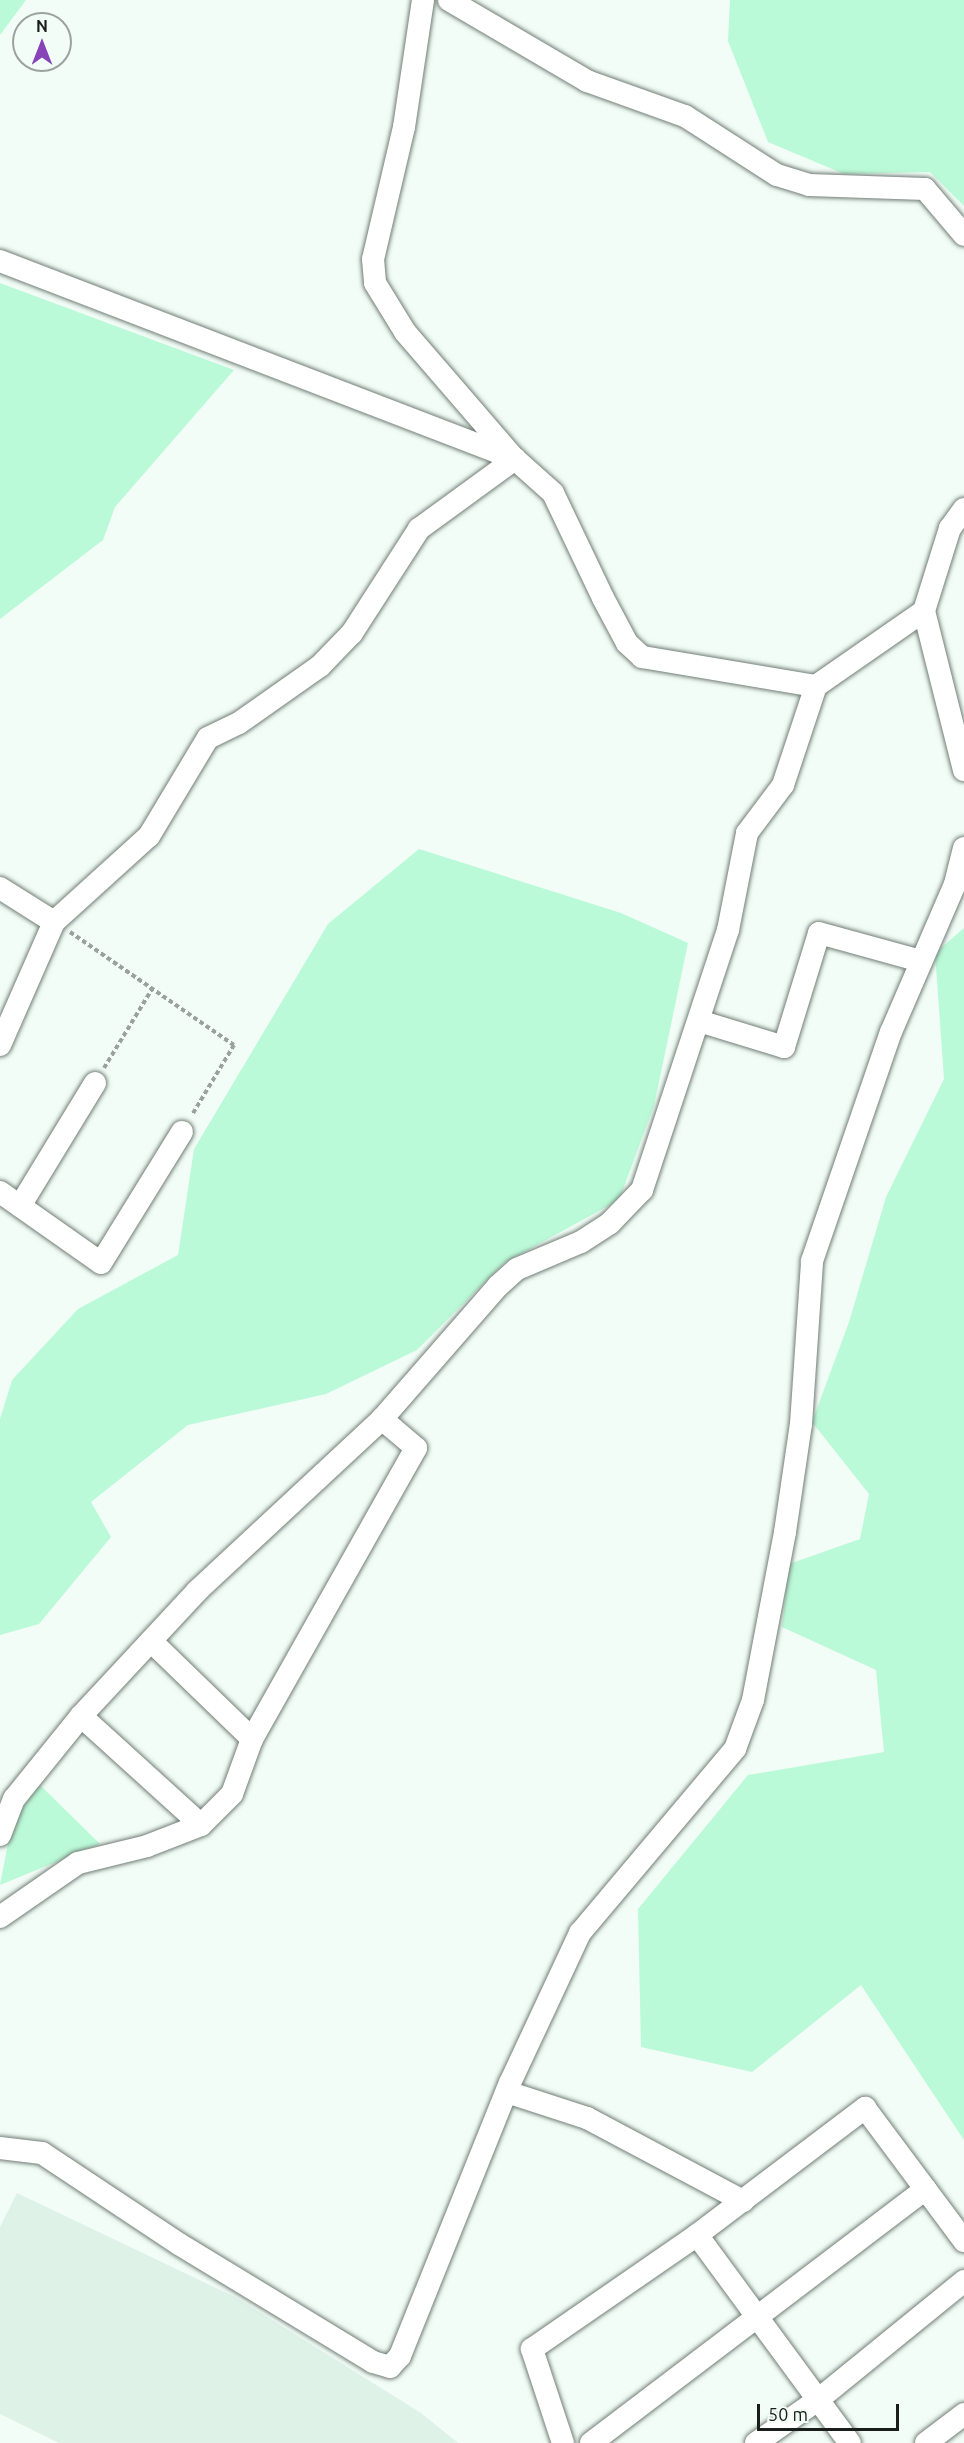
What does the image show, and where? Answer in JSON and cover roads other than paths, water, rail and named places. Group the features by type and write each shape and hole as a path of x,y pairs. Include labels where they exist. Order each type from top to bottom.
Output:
{"street":[{"path":"423,0 404,127 373,259 375,283 405,332 515,459 553,493 627,644 642,657 816,686"},
{"path":"449,0 587,81 685,116 777,175 809,184 925,189 964,235"},
{"path":"0,261 515,459"},
{"path":"0,1045 54,922 149,836 208,738 239,723 320,666 352,633 419,529 515,459"},
{"path":"964,509 950,528 924,611 964,770"},
{"path":"2,1821 14,1798 81,1716 197,1591 382,1419 498,1286 517,1269 601,1229 642,1190 728,930 747,833 783,785 816,686 924,611"},
{"path":"0,2148 42,2153 294,2316 390,2367 400,2356 436,2272 507,2092 580,1933 735,1749 753,1700 801,1424 812,1261 891,1032 954,885 964,848"},
{"path":"0,888 54,922"},
{"path":"699,1022 784,1047 819,933 921,961"},
{"path":"20,1206 95,1083"},
{"path":"0,1192 101,1263 182,1131"},
{"path":"0,1917 78,1863 147,1846 201,1825 232,1794 252,1739 416,1448 382,1419"},
{"path":"151,1641 252,1739"},
{"path":"81,1716 201,1825"},
{"path":"507,2092 587,2118 743,2201"},
{"path":"563,2443 532,2349 698,2235 866,2109 964,2241"},
{"path":"591,2443 926,2189"},
{"path":"698,2235 850,2443"},
{"path":"756,2443 819,2399 964,2281"},
{"path":"926,2443 964,2414"}]}
